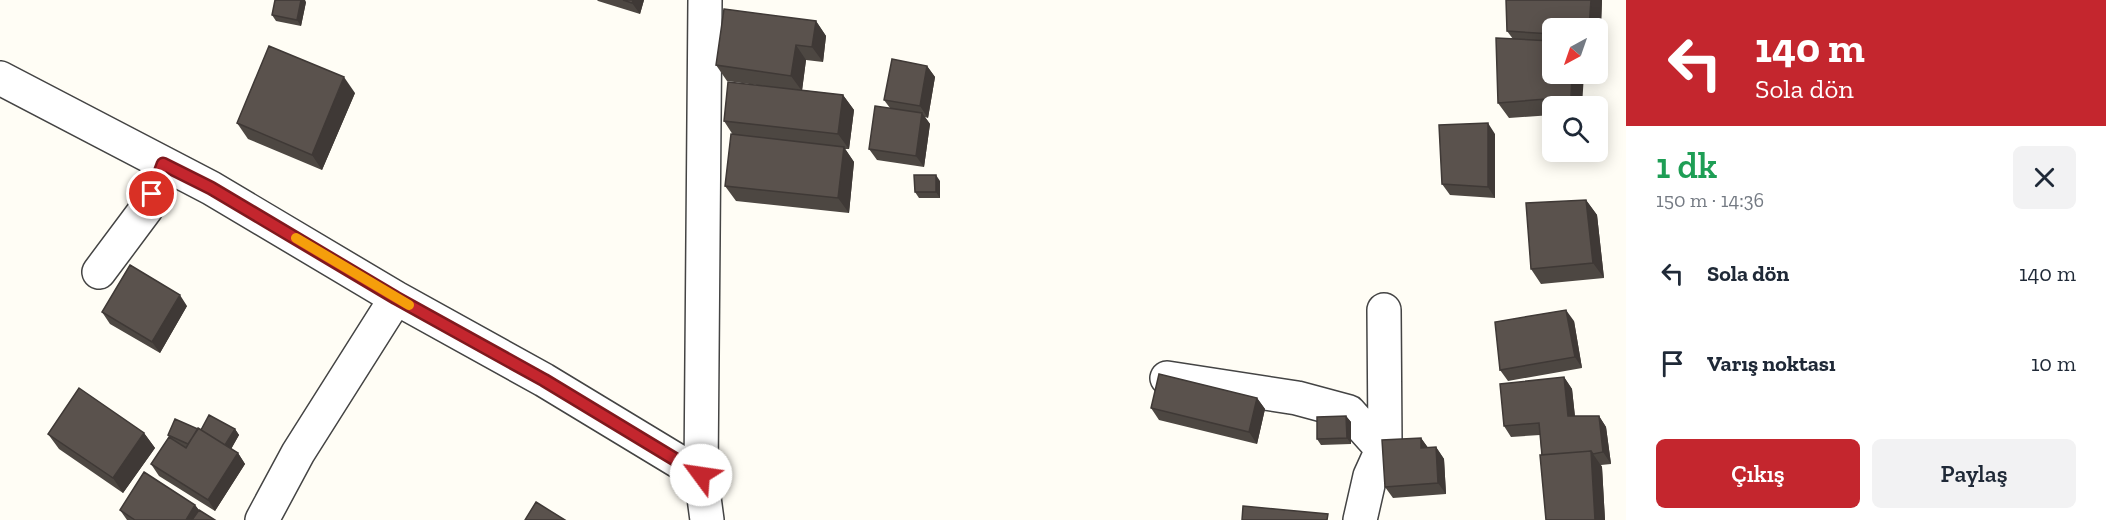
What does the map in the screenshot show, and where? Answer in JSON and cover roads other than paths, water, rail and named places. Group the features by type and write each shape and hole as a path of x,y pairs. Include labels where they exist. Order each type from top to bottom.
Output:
{"street":[{"path":"705,0 701,475 707,520"},
{"path":"0,78 211,188 396,298 544,380 701,475"},
{"path":"99,272 146,209 163,164"},
{"path":"262,520 298,453 396,298"},
{"path":"1360,520 1370,476 1385,443 1384,310"},
{"path":"1167,378 1297,398 1349,412 1382,449"}]}
